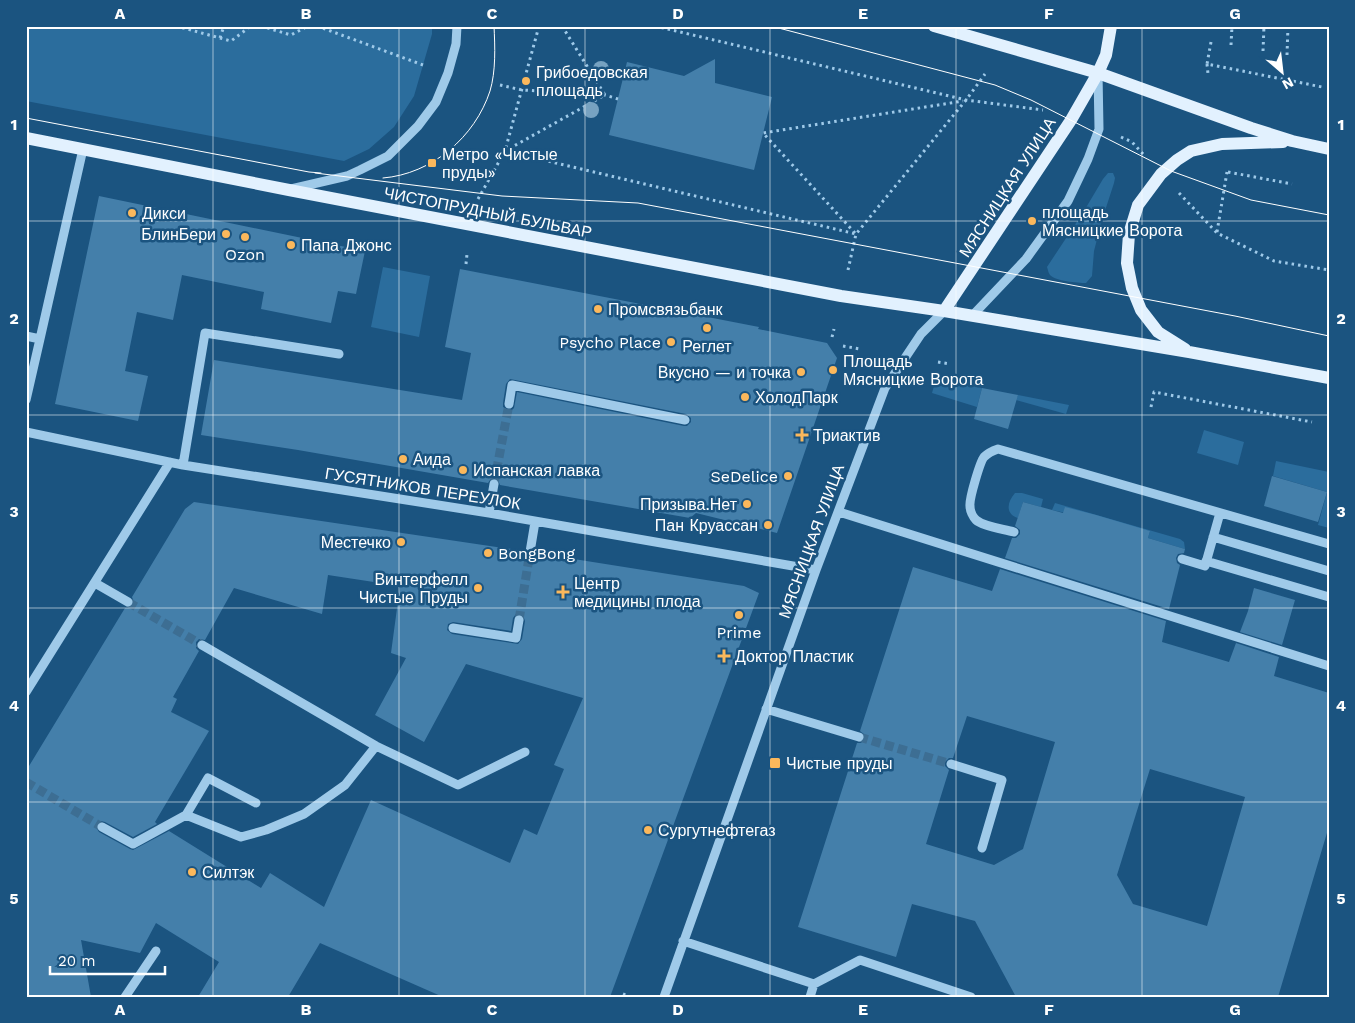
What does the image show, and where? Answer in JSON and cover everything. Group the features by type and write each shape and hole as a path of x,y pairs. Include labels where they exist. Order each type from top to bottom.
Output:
{"main road":[{"path":"934,26 1098,73 1292,142 1329,149"},
{"name":"МЯСНИЦКАЯ УЛИЦА","path":"944,312 1071,120 1106,55 1111,26"},
{"name":"ЧИСТОПРУДНЫЙ БУЛЬВАР","path":"26,138 841,296 1189,352 1329,378"},
{"path":"1189,352 1158,332 1141,310 1132,288 1127,263 1129,234 1138,205 1161,174 1191,151 1222,144 1292,142"}],"street":[{"path":"289,190 347,176 388,156 418,126 436,102 448,73 456,44 457,26"},
{"path":"972,316 1026,260 1068,201 1088,159 1098,129 1098,73"},
{"path":"26,400 83,149"},
{"name":"МЯСНИЦКАЯ УЛИЦА","path":"664,997 816,570 885,388 921,334 944,312"},
{"path":"183,465 205,332 339,354"},
{"path":"26,336 40,339"},
{"path":"509,404 512,385 685,420"},
{"name":"ГУСЯТНИКОВ ПЕРЕУЛОК","path":"26,432 183,465 489,513 816,570"},
{"path":"1014,532 983,524 972,515 970,508 970,501 981,462 985,456 998,449 1329,544"},
{"path":"26,692 170,462"},
{"path":"489,513 494,484"},
{"path":"839,512 1329,666"},
{"path":"1205,563 1220,513"},
{"path":"530,552 536,522"},
{"path":"1212,537 1329,571"},
{"path":"1182,559 1205,563 1329,596"},
{"path":"95,583 128,602"},
{"path":"453,628 516,638 519,620"},
{"path":"202,645 376,746 458,785 525,752"},
{"path":"766,709 858,737"},
{"path":"186,815 241,837 266,830 304,814 345,785 376,746"},
{"path":"951,764 1002,780 982,848"},
{"path":"102,827 133,844 186,815 208,778 256,803"},
{"path":"683,941 814,984"},
{"path":"125,997 156,951"},
{"path":"810,997 814,984 860,960 971,997"}],"path":[{"path":"176,26 231,41 251,26"},
{"path":"220,38 224,26"},
{"path":"261,26 292,35 308,26"},
{"path":"317,26 423,66"},
{"path":"478,199 505,151 539,26"},
{"path":"562,26 605,96"},
{"path":"655,26 966,100 1043,110"},
{"path":"1231,45 1232,26"},
{"path":"1263,51 1264,26"},
{"path":"1287,55 1288,26"},
{"path":"1208,74 1207,64 1211,42"},
{"path":"1207,64 1322,87"},
{"path":"847,271 856,234 966,100 985,74"},
{"path":"500,85 522,90 605,96 618,99"},
{"path":"505,151 605,96"},
{"path":"856,234 763,133 966,100"},
{"path":"1118,135 1132,142 1144,155"},
{"path":"505,151 856,234"},
{"path":"1217,233 1226,171 1292,184"},
{"path":"1175,190 1217,233 1274,261 1329,270"},
{"path":"466,264 468,254"},
{"path":"832,337 834,329"},
{"path":"843,346 860,349"},
{"path":"938,362 950,364"},
{"path":"1151,407 1154,392 1312,422"},
{"path":"624,994 630,997"}],"shaded area":[{"path":"26,26 432,26 432,34 414,96 394,127 369,149 344,161 26,101"},
{"path":"1108,173 1113,173 1115,178 1094,251 1092,276 1086,283 1053,277 1049,274 1047,267"},
{"path":"383,267 430,276 419,337 371,327"},
{"path":"936,379 982,388 977,407 932,393"},
{"path":"1018,395 1069,405 1066,414 1016,400"},
{"path":"1204,430 1244,442 1238,465 1197,453"},
{"path":"1276,461 1329,472 1329,528 1318,525 1327,492 1273,476"},
{"path":"1015,493 1043,499 1041,507 1023,502 1018,518 1014,516 1009,511 1009,504"},
{"path":"1055,503 1180,539 1184,542 1185,549 1148,538 1150,531 1052,510"}],"building":[{"path":"715,59 715,83 772,97 754,170 609,135 627,62 684,76"},
{"path":"99,196 365,251 356,294 338,291 331,323 261,309 264,292 182,275 173,320 137,312 125,371 148,376 138,421 55,404"},
{"path":"460,269 759,327 758,329 827,343 837,358 777,533 696,513 690,518 500,485 495,478 488,483 201,435 214,360 462,400 471,353 445,347","holes":["510,379 686,414 691,418 691,422 684,426 517,392 512,410 503,407 503,403 506,384"]},
{"path":"982,388 1018,395 1008,429 974,419"},
{"path":"1272,476 1327,492 1318,522 1264,506"},
{"path":"194,502 524,551 529,558 536,553 744,586 759,593 610,997 443,997 320,943 288,997 198,997 219,962 156,923 140,953 81,940 91,997 26,997 26,771 125,608 133,606 132,597 185,509","holes":["328,575 400,586 391,653 406,658 375,715 424,742 466,664 583,698 554,765 564,769 537,835 524,829 510,863 371,800 324,907 270,873 261,888 169,831 133,850 99,832 96,827 98,822 101,821 133,837 157,824 155,822 209,731 171,712 177,699 173,697 199,651 196,648 196,642 199,639 205,640 234,588 322,614","516,614 523,615 525,621 522,639 518,644 452,634 447,630 448,624 453,622 511,631 513,618"]},
{"path":"1023,502 1063,513 1065,507 1096,515 1150,531 1148,538 1185,549 1184,553 1178,554 1176,558 1177,563 1180,565 1169,609 1005,558 1012,538 1016,538 1020,534 1020,530 1015,526"},
{"path":"913,567 992,591 1000,569 1166,621 1162,642 1229,662 1236,643 1279,657 1274,676 1329,693 1329,826 1278,997 1016,997 975,921 912,904 896,957 798,927 857,743 861,743 865,739 865,735 860,731","holes":["967,716 1055,742 1023,849 994,865 926,844 949,770 945,766 945,762 949,758 953,758","1150,769 1245,797 1207,926 1133,904 1117,875"]},
{"path":"1254,588 1295,600 1282,645 1240,632"}],"tunnel":[{"path":"494,484 509,404"},
{"path":"519,620 530,552"},
{"path":"128,602 202,645"},
{"path":"859,737 951,764"},
{"path":"26,782 102,827"}],"tram line":[{"path":"383,178 401,175 434,161 462,138 474,123 483,108 492,83 495,59 494,26"},
{"path":"771,26 995,85 1031,100 1171,171 1251,200 1329,215"},
{"path":"26,118 321,173"},
{"path":"315,173 502,196 638,203 1235,316 1329,336"}],"place":[{"name":"Грибоедовская площадь","path":"526,81"},
{"name":"Метро «Чистые пруды»","path":"432,163"},
{"name":"Дикси","path":"132,213"},
{"name":"площадь Мясницкие Ворота","path":"1032,221"},
{"name":"БлинБери","path":"226,234"},
{"name":"Ozon","path":"245,237"},
{"name":"Папа Джонс","path":"291,245"},
{"name":"Промсвязьбанк","path":"598,309"},
{"name":"Реглет","path":"707,328"},
{"name":"Psycho Place","path":"671,342"},
{"name":"Площадь Мясницкие Ворота","path":"833,370"},
{"name":"Вкусно — и точка","path":"801,372"},
{"name":"ХолодПарк","path":"745,397"},
{"name":"Триактив","path":"802,435"},
{"name":"Аида","path":"403,459"},
{"name":"Испанская лавка","path":"463,470"},
{"name":"SeDelice","path":"788,476"},
{"name":"Призыва.Нет","path":"747,504"},
{"name":"Пан Круассан","path":"768,525"},
{"name":"Местечко","path":"401,542"},
{"name":"BongBong","path":"488,553"},
{"name":"Винтерфелл Чистые Пруды","path":"478,588"},
{"name":"Центр медицины плода","path":"563,592"},
{"name":"Prime","path":"739,615"},
{"name":"Доктор Пластик","path":"724,656"},
{"name":"Чистые пруды","path":"775,763"},
{"name":"Сургутнефтегаз","path":"648,830"},
{"name":"Силтэк","path":"192,872"}]}
